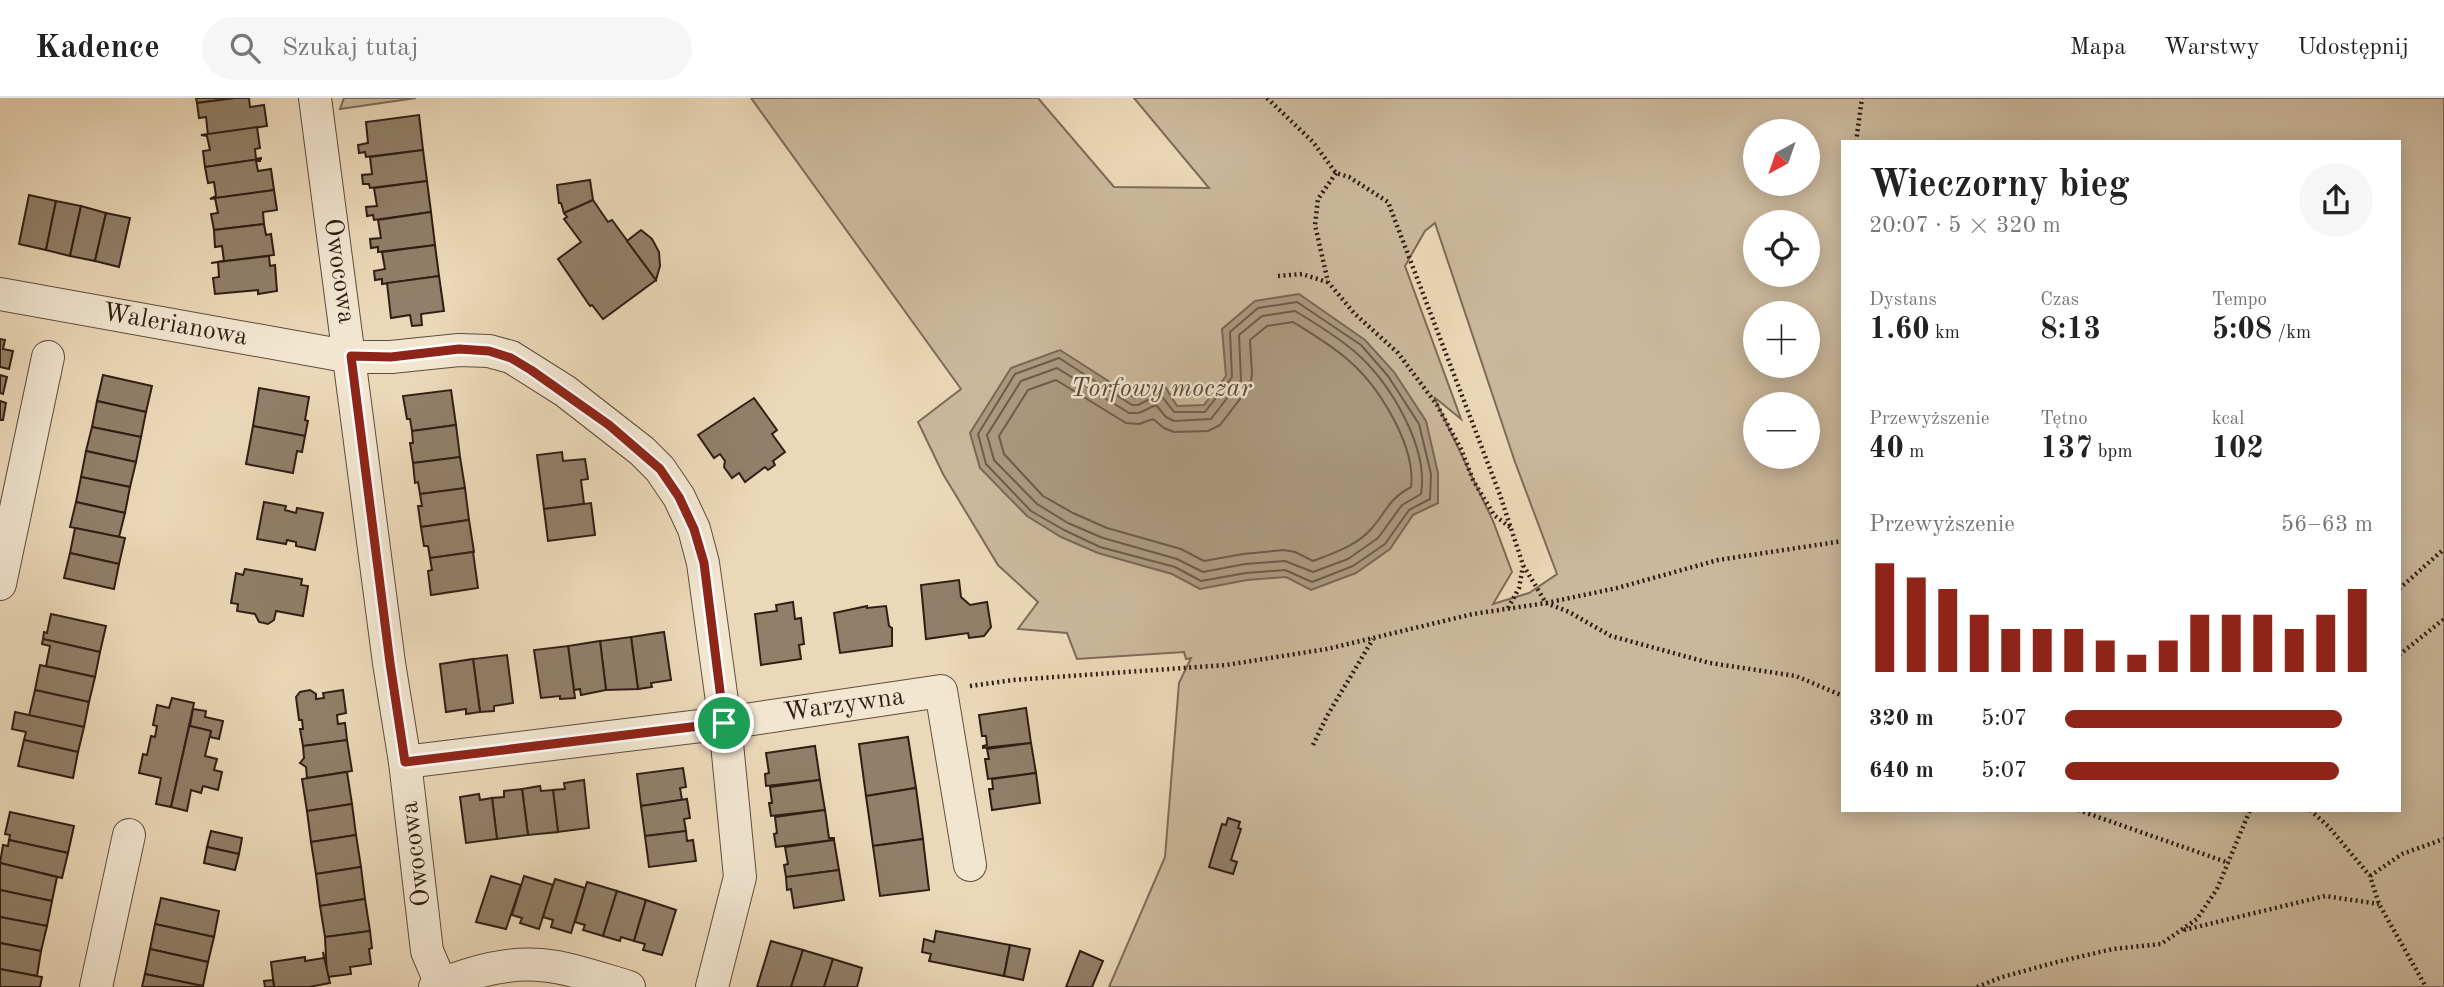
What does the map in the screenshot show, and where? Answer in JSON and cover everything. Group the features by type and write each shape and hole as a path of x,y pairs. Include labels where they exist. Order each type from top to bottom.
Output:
{"street":[{"name":"Owocowa","path":"315,98 405,762 427,951 438,985"},
{"name":"Walerianowa","path":"0,294 351,356 391,357 459,349 489,351 511,358 565,391 642,451 660,469 679,497 694,529 704,563 740,877 712,987"},
{"path":"0,584 48,357"},
{"name":"Warzywna","path":"405,762 724,723 941,691 970,865"},
{"path":"96,987 129,835"},
{"path":"438,985 484,970 524,963 556,966 629,987"}],"path":[{"path":"1267,98 1313,142 1336,173 1349,177 1388,202 1523,565 1546,603 1569,612 1611,636 1710,663 1796,676 1841,695"},
{"path":"1856,140 1862,98"},
{"path":"1336,173 1318,199 1315,225 1328,282 1354,313 1398,353 1437,405 1461,449 1473,480 1494,515 1511,528"},
{"path":"1278,276 1302,274 1328,282"},
{"path":"941,691 1013,680 1226,665 1327,649 1473,614 1546,603 1617,587 1718,560 1841,541"},
{"path":"2401,587 2444,548"},
{"path":"1508,608 1519,589 1523,565"},
{"path":"2401,653 2444,619"},
{"path":"1313,745 1327,716 1374,639"},
{"path":"2084,812 2229,863"},
{"path":"1977,987 2057,962 2113,949 2161,944 2197,919 2217,889 2248,812"},
{"path":"2312,812 2328,826 2370,876 2379,904 2426,987"},
{"path":"2370,876 2402,854 2444,839"},
{"path":"2179,931 2325,896 2379,904"}],"green space":[{"path":"344,98 416,98 340,109"},
{"name":"Torfowy moczar","path":"751,98 1038,98 1114,187 1209,188 1134,98 2444,98 2444,987 1109,987 1165,857 1179,683 1191,658 1186,659 1184,652 1077,659 1067,633 1018,629 1038,602 998,565 943,474 918,422 961,389","holes":["1435,223 1515,462 1557,574 1529,593 1493,604 1512,572 1493,521 1434,397 1461,419 1405,266 1425,231"]}],"water":[{"path":"1299,294 1365,340 1394,372 1426,421 1438,473 1438,503 1413,515 1390,549 1356,573 1311,590 1286,577 1247,580 1200,589 1172,574 1098,553 1061,537 1027,516 980,468 970,433 1011,368 1060,350 1135,398 1163,383 1177,406 1204,405 1226,376 1222,329 1255,301"}],"building":[{"path":"196,98 235,98 197,103"},
{"path":"249,98 250,107 264,105 267,126 208,135 206,117 199,118 197,103"},
{"path":"419,115 423,150 366,157 365,152 359,153 358,145 368,143 366,122"},
{"path":"257,127 260,148 255,149 256,159 261,159 205,167 203,151 210,150 207,136 201,135"},
{"path":"423,150 427,181 370,188 369,184 363,184 362,175 372,174 370,157"},
{"path":"260,159 256,161 258,171 271,169 274,190 210,199 216,196 214,182 208,183 205,167"},
{"path":"590,180 593,200 564,213 559,203 557,185"},
{"path":"427,181 431,212 374,220 373,215 367,216 366,207 377,206 374,188"},
{"path":"274,190 277,210 263,212 264,224 214,230 211,214 218,213 215,198"},
{"path":"29,195 56,201 46,250 19,244"},
{"path":"593,200 608,222 612,220 656,280 603,319 592,305 590,306 558,259 581,242 564,219 567,217 564,213"},
{"path":"56,201 81,206 70,256 46,250"},
{"path":"81,206 106,213 95,261 70,256"},
{"path":"431,212 435,245 378,252 378,247 371,248 370,239 381,238 378,220"},
{"path":"106,213 130,218 119,267 95,261"},
{"path":"264,224 266,235 271,234 274,255 211,263 224,261 222,246 215,247 214,230"},
{"path":"641,230 652,239 659,252 660,266 656,280 627,241"},
{"path":"435,245 439,276 382,284 382,279 375,280 374,271 385,269 382,252"},
{"path":"269,256 270,266 275,265 277,291 215,294 213,278 219,277 218,262"},
{"path":"439,276 444,311 421,314 422,325 412,326 410,315 391,318 387,283"},
{"path":"0,339 5,340 3,349 13,351 9,369 0,367"},
{"path":"0,375 7,377 3,394 0,393"},
{"path":"103,375 152,386 146,412 97,401"},
{"path":"259,388 309,397 305,436 253,426"},
{"path":"451,390 456,425 412,431 403,396"},
{"path":"754,398 777,430 772,434 785,452 773,461 775,465 768,470 765,467 745,482 739,473 732,478 724,467 725,461 720,454 714,458 698,435"},
{"path":"0,401 6,403 3,420 0,420"},
{"path":"97,401 146,412 141,437 92,427"},
{"path":"456,425 460,457 413,463 410,443 413,443 412,431"},
{"path":"253,426 305,436 302,452 297,451 293,473 246,464"},
{"path":"92,427 141,437 136,462 86,451"},
{"path":"86,451 136,462 130,487 81,477"},
{"path":"562,452 563,461 585,459 588,479 581,480 584,504 544,509 537,455"},
{"path":"460,457 465,488 420,494 418,482 415,483 413,463"},
{"path":"81,477 130,487 125,513 76,502"},
{"path":"465,488 469,520 421,527 418,506 422,506 420,494"},
{"path":"76,502 125,513 119,537 70,527"},
{"path":"264,502 286,506 285,510 296,513 297,508 323,513 315,550 296,546 296,542 287,540 286,544 257,539"},
{"path":"591,503 595,535 548,541 544,509"},
{"path":"469,520 474,552 430,558 428,546 424,546 421,527"},
{"path":"75,528 125,538 119,564 70,553"},
{"path":"473,552 478,588 431,595 428,571 432,570 430,558"},
{"path":"70,553 119,564 114,589 64,578"},
{"path":"245,569 302,579 301,585 308,586 303,616 276,611 274,620 268,624 259,622 255,614 237,611 238,604 231,603 236,573 243,575"},
{"path":"959,580 961,597 970,605 987,602 991,627 984,636 969,638 968,633 926,639 921,585"},
{"path":"793,602 795,619 801,618 804,644 799,645 801,659 761,665 755,614 777,611 776,605"},
{"path":"867,606 886,606 889,626 892,628 892,646 840,653 834,613"},
{"path":"51,614 106,626 100,652 43,639"},
{"path":"664,632 671,680 651,683 652,687 638,689 631,637"},
{"path":"631,637 638,689 606,690 600,641"},
{"path":"43,639 100,652 95,677 46,666 50,646 42,644"},
{"path":"600,641 606,690 581,695 580,689 574,690 568,646"},
{"path":"568,646 575,698 541,698 534,650"},
{"path":"507,655 513,703 494,706 494,711 480,712 473,659"},
{"path":"473,659 480,712 466,714 466,709 446,712 440,664"},
{"path":"40,665 95,677 89,702 35,690"},
{"path":"35,690 89,702 84,727 29,716"},
{"path":"310,690 316,694 316,699 324,698 323,693 343,690 346,713 337,715 338,724 345,723 347,740 303,746 300,729 303,729 302,720 299,720 296,697 300,692"},
{"path":"172,698 194,703 171,807 156,804 161,778 139,773 151,736 155,737 157,726 153,725 157,705 169,708"},
{"path":"1026,708 1031,743 983,748 987,745 986,736 982,736 979,715"},
{"path":"193,709 206,711 205,717 223,721 219,739 210,737 211,731 190,726"},
{"path":"15,712 84,727 78,752 24,740 26,732 12,729"},
{"path":"190,723 190,726 211,731 205,756 217,759 214,770 222,772 218,790 203,786 201,793 191,790 187,811 171,807"},
{"path":"908,737 916,788 866,796 859,744"},
{"path":"24,740 78,752 73,778 18,766"},
{"path":"347,740 352,771 307,778 306,767 300,763 304,758 303,746"},
{"path":"1031,743 1036,773 988,779 985,759 989,759 987,749"},
{"path":"815,746 820,780 766,786 765,774 769,773 766,753"},
{"path":"683,768 686,787 680,788 682,800 641,806 637,774"},
{"path":"347,772 352,804 307,811 302,779"},
{"path":"1036,773 1040,803 992,810 989,789 993,789 992,779"},
{"path":"584,780 589,828 558,832 553,790 565,789 564,783"},
{"path":"820,780 825,810 771,816 770,787"},
{"path":"540,786 541,791 553,790 558,832 528,835 522,789"},
{"path":"916,788 923,839 873,846 866,796"},
{"path":"522,789 528,835 497,839 492,798 504,797 504,791"},
{"path":"479,794 480,800 492,798 497,839 466,843 460,797"},
{"path":"687,799 690,818 684,819 686,831 645,836 641,806"},
{"path":"352,804 356,835 311,842 307,811"},
{"path":"825,810 829,838 834,840 776,847 775,817"},
{"path":"10,812 74,826 68,853 9,840 10,835 5,834"},
{"path":"1228,818 1240,822 1238,828 1241,829 1231,860 1237,862 1233,874 1209,867 1222,824 1226,825"},
{"path":"211,831 242,838 239,854 207,847"},
{"path":"686,831 687,841 693,840 696,861 649,867 645,836"},
{"path":"356,835 361,867 316,874 311,842"},
{"path":"923,839 929,890 880,896 873,846"},
{"path":"9,840 68,853 62,878 0,863 3,845 8,846"},
{"path":"834,840 839,870 786,877 784,865 788,864 785,847"},
{"path":"207,847 239,854 235,870 204,863"},
{"path":"0,863 57,877 52,901 0,890"},
{"path":"361,867 365,899 320,906 316,874"},
{"path":"839,870 844,900 794,908 791,889 787,890 786,877"},
{"path":"491,876 521,885 506,929 476,922"},
{"path":"524,876 553,885 539,929 520,923 522,918 512,915"},
{"path":"555,879 585,888 571,933 551,927 553,920 543,917"},
{"path":"587,882 617,891 603,936 583,930 585,925 575,922"},
{"path":"0,890 52,901 47,926 0,917"},
{"path":"617,891 646,900 634,941 621,937 620,941 603,936"},
{"path":"161,898 219,911 214,937 155,924"},
{"path":"365,899 370,931 325,937 320,906"},
{"path":"646,900 676,910 662,955 643,950 645,944 634,941"},
{"path":"0,917 47,926 41,951 0,943"},
{"path":"155,924 214,937 208,962 150,949"},
{"path":"370,931 371,964 350,967 351,974 327,977 325,937"},
{"path":"936,931 1010,945 1004,976 929,961 931,954 922,952 924,939 934,942"},
{"path":"771,941 803,950 791,987 757,987"},
{"path":"0,943 41,951 37,976 0,969"},
{"path":"1010,945 1030,949 1023,980 1004,976"},
{"path":"150,949 208,962 203,986 145,974"},
{"path":"803,950 833,959 824,987 791,987"},
{"path":"1080,951 1103,961 1092,987 1066,987"},
{"path":"323,952 330,983 309,987 274,987 271,962 305,957 305,961 324,958"},
{"path":"833,959 862,968 857,987 824,987"},
{"path":"0,969 42,977 40,987 0,987"},
{"path":"145,974 203,986 203,987 142,987"},
{"path":"273,980 274,987 265,987 264,981"}],"route":[{"path":"459,349 489,351 511,358 565,391 642,451 660,469 679,497 694,529 704,563 724,723 405,762 351,356 391,357 459,349"}]}
